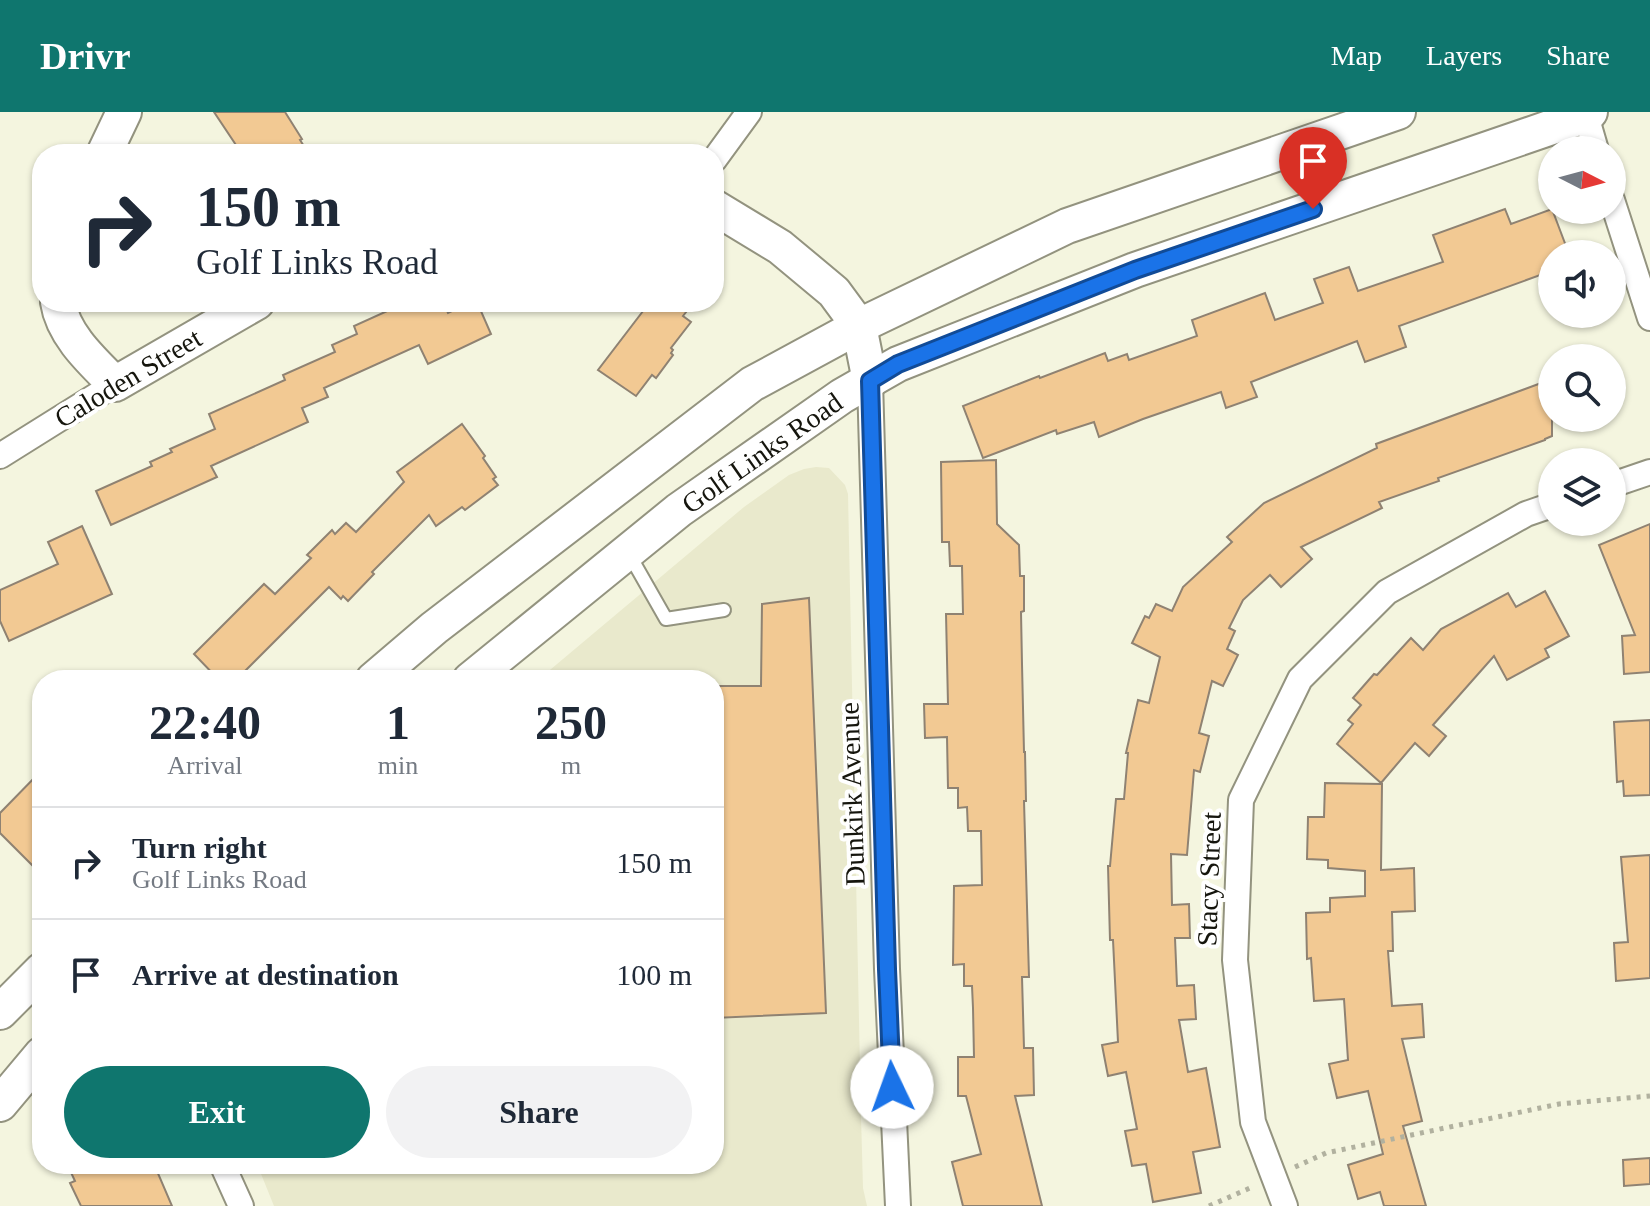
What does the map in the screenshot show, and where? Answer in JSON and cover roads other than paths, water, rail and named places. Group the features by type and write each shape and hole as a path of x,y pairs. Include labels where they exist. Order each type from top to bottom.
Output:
{"main road":[{"path":"109,144 124,112"},
{"name":"Golf Links Road","path":"385,670 434,628 752,384 859,326 1067,226 1398,112"},
{"name":"Golf Links Road","path":"482,670 679,510 842,396 898,364 1135,270 1587,113"},
{"path":"724,213 780,247 834,292 859,326 870,381"},
{"path":"59,312 85,355 115,384"},
{"name":"Caloden Street","path":"115,384 240,312"},
{"path":"0,1012 32,980"},
{"path":"0,1104 32,1066"}],"street":[{"path":"724,146 749,112"},
{"path":"1587,113 1593,136"},
{"path":"1620,224 1650,318"},
{"name":"Dunkirk Avenue","path":"870,381 887,969 898,1206"},
{"name":"Caloden Street","path":"0,456 115,384"},
{"path":"1626,480 1650,472"},
{"name":"Stacy Street","path":"1285,1206 1253,1122 1235,960 1241,800 1300,679 1387,592 1538,510"},
{"path":"227,1174 241,1206"}],"lane":[{"path":"628,551 666,619 724,610"}]}
